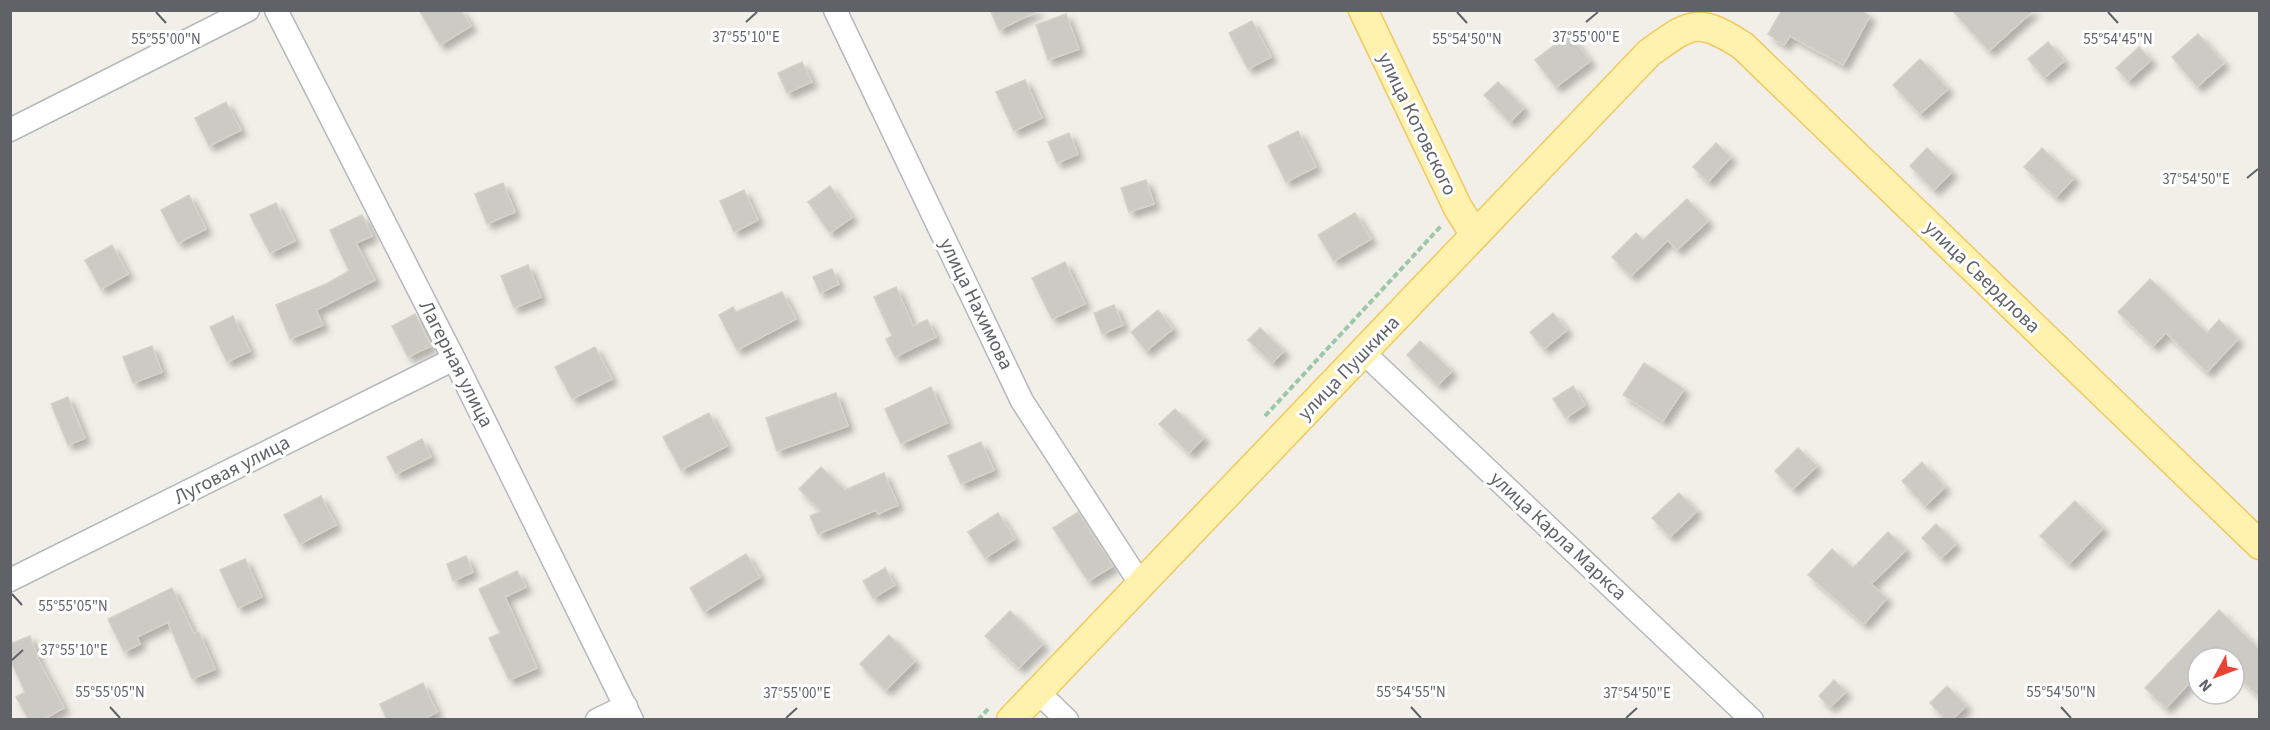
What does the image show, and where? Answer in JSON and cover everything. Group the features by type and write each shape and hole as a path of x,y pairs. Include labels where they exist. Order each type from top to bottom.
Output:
{"main road":[{"name":"улица Котовского","path":"1363,10 1458,208 1475,235"},
{"name":"улица Пушкина","path":"1011,720 1140,583 1364,353 1648,53 1697,18"},
{"name":"улица Свердлова","path":"1697,18 1743,46 2259,545"}],"street":[{"path":"10,130 248,10"},
{"name":"Лагерная улица","path":"276,10 454,359 629,713"},
{"name":"улица Нахимова","path":"836,10 1022,401 1140,583"},
{"name":"улица Карла Маркса","path":"1364,353 1752,720"},
{"name":"Луговая улица","path":"10,580 454,359"},
{"path":"1037,691 1067,720"},
{"path":"597,720 629,713"}],"building":[{"path":"419,10 461,10 471,26 440,45"},
{"path":"990,10 1039,10 999,30"},
{"path":"1782,10 1860,10 1870,16 1843,65 1790,36 1784,45 1768,34"},
{"path":"1952,10 2034,10 1989,51"},
{"path":"1066,14 1079,49 1048,60 1036,25"},
{"path":"1252,21 1271,57 1248,69 1229,33"},
{"path":"1569,34 1590,61 1556,87 1535,60"},
{"path":"2198,34 2224,63 2197,87 2172,57"},
{"path":"2048,42 2064,61 2044,78 2028,59"},
{"path":"2139,47 2151,60 2128,81 2116,68"},
{"path":"1920,59 1948,89 1920,114 1893,85"},
{"path":"802,62 812,82 787,93 778,73"},
{"path":"1025,80 1042,118 1014,131 996,92"},
{"path":"1498,82 1524,108 1510,122 1484,95"},
{"path":"226,102 241,130 209,146 195,118"},
{"path":"1298,131 1316,167 1286,182 1268,146"},
{"path":"1069,133 1078,154 1057,163 1048,142"},
{"path":"1716,143 1731,157 1708,182 1693,167"},
{"path":"1927,148 1952,172 1934,190 1910,166"},
{"path":"2042,148 2074,178 2056,197 2024,167"},
{"path":"1146,180 1154,204 1129,212 1121,188"},
{"path":"503,183 515,212 487,224 475,194"},
{"path":"830,186 852,217 830,233 808,202"},
{"path":"744,190 758,220 734,232 720,201"},
{"path":"189,195 206,229 178,243 161,210"},
{"path":"1687,199 1708,221 1677,250 1668,240 1631,276 1612,257 1636,233 1643,240"},
{"path":"276,203 295,241 270,253 250,215"},
{"path":"1355,213 1371,239 1334,261 1318,235"},
{"path":"362,215 372,236 356,243 375,280 316,310 323,325 290,339 276,305 326,284 349,271 330,230"},
{"path":"112,245 128,274 101,289 85,260"},
{"path":"1065,262 1085,304 1052,319 1032,278"},
{"path":"528,265 541,297 514,308 501,276"},
{"path":"832,269 839,284 820,293 813,277"},
{"path":"2150,279 2207,333 2219,320 2238,339 2207,372 2166,333 2153,346 2118,312"},
{"path":"896,287 913,326 927,320 936,337 895,357 886,339 892,336 874,297"},
{"path":"782,292 796,319 737,350 719,315 733,307 736,312"},
{"path":"1114,305 1123,325 1102,334 1094,313"},
{"path":"1158,310 1173,329 1146,351 1131,332"},
{"path":"1553,313 1567,330 1544,349 1530,332"},
{"path":"415,314 431,346 408,357 392,326"},
{"path":"233,316 250,351 227,362 210,327"},
{"path":"1260,328 1284,351 1272,363 1248,340"},
{"path":"1420,341 1452,371 1438,385 1407,355"},
{"path":"152,346 162,372 133,383 123,357"},
{"path":"595,347 612,379 572,399 555,367"},
{"path":"1644,363 1684,389 1663,421 1623,395"},
{"path":"1573,386 1585,405 1566,418 1553,399"},
{"path":"931,387 947,423 901,444 885,409"},
{"path":"836,393 848,426 777,451 766,418"},
{"path":"68,397 85,438 68,445 51,404"},
{"path":"1175,409 1204,438 1189,453 1159,424"},
{"path":"709,413 727,446 681,470 663,437"},
{"path":"422,439 431,457 396,474 387,457"},
{"path":"981,442 994,470 961,484 948,456"},
{"path":"1798,448 1817,466 1793,489 1775,471"},
{"path":"1922,462 1945,487 1925,506 1902,481"},
{"path":"821,467 845,490 884,473 898,505 878,514 876,510 818,534 810,516 821,511 799,489"},
{"path":"1679,493 1697,511 1670,537 1652,518"},
{"path":"321,496 336,525 300,544 284,515"},
{"path":"2075,501 2103,528 2069,564 2040,536"},
{"path":"1078,512 1113,566 1088,581 1053,528"},
{"path":"998,513 1015,539 985,558 968,532"},
{"path":"1936,524 1956,544 1941,558 1922,538"},
{"path":"1888,532 1906,550 1871,584 1887,598 1864,624 1808,575 1832,549 1853,568"},
{"path":"746,554 760,577 704,612 690,588"},
{"path":"466,556 473,572 453,581 447,564"},
{"path":"245,559 262,597 238,608 220,570"},
{"path":"885,568 895,585 873,598 863,581"},
{"path":"517,571 526,587 505,597 537,668 509,680 489,638 500,633 479,589"},
{"path":"172,588 194,634 199,632 215,669 192,679 168,622 137,637 140,644 124,652 108,619"},
{"path":"2219,610 2259,649 2259,697 2246,685 2246,646 2186,646 2186,687 2166,708 2145,688"},
{"path":"1010,611 1043,644 1019,668 985,636"},
{"path":"889,635 915,661 886,690 860,664"},
{"path":"30,636 39,661 64,708 42,720 29,720 16,697 25,692 10,659 10,644"},
{"path":"1834,680 1846,692 1830,707 1819,696"},
{"path":"423,683 437,712 422,720 387,720 380,704"},
{"path":"1947,686 1966,706 1952,720 1946,720 1930,703"}]}
